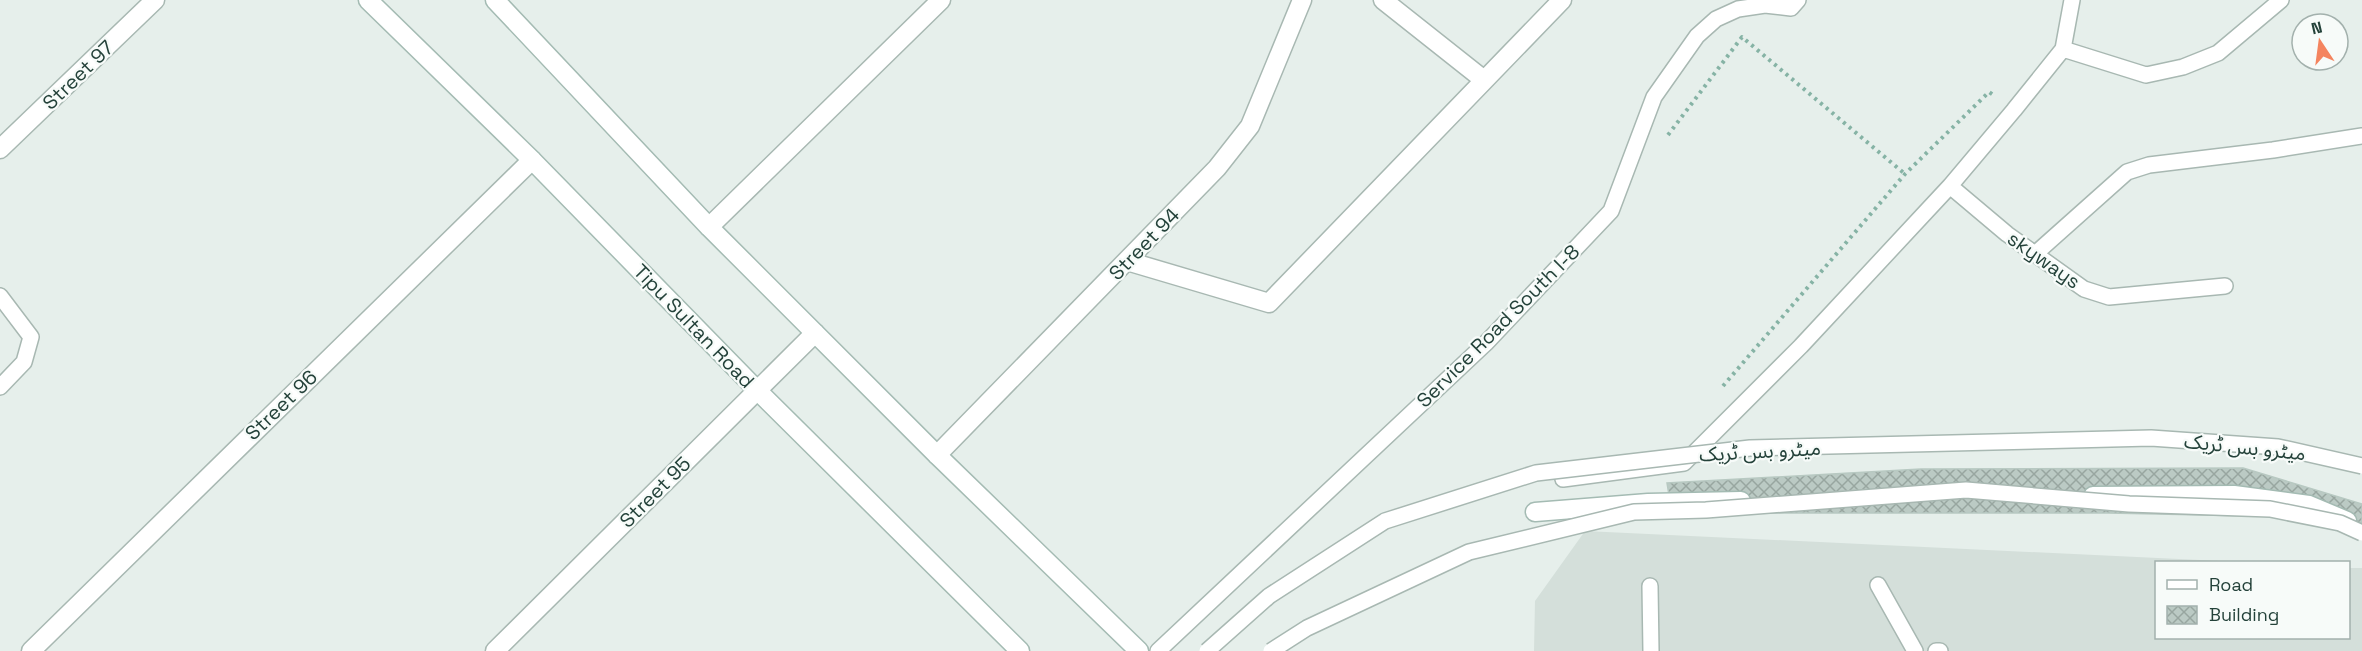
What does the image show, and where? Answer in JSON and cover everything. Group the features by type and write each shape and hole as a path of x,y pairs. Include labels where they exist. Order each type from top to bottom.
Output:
{"street":[{"name":"Street 97","path":"0,149 155,0"},
{"name":"Tipu Sultan Road","path":"368,0 532,160 757,390 1020,651"},
{"path":"709,227 941,0"},
{"name":"Street 94","path":"937,455 1217,168 1250,126 1302,0"},
{"path":"1383,0 1484,80"},
{"path":"1127,261 1269,303 1562,0"},
{"path":"497,1 709,227 937,455 1138,651"},
{"name":"Street 96","path":"31,651 532,160"},
{"name":"Street 95","path":"495,651 815,333"},
{"path":"1535,512 1647,503 2234,495 2309,505 2362,528"}],"lane":[{"name":"Service Road South I-8","path":"1158,651 1486,343 1611,211 1654,97 1697,36 1716,19 1738,9 1765,5 1791,8 1798,0"},
{"path":"1563,479 1684,463 1801,346 1950,186 2014,110 2063,49 2072,0"},
{"path":"2063,49 2146,75 2183,67 2218,53 2281,0"},
{"path":"2035,254 2127,172 2149,165 2273,150 2362,136"},
{"name":"skyways","path":"1950,186 2007,234 2084,289 2109,297 2225,286"},
{"path":"0,296 31,337 24,362 0,387"},
{"name":"میٹرو بس ٹریک","path":"1207,651 1269,596 1385,520 1536,473 1750,448 2151,438 2278,447 2362,466"},
{"path":"1271,651 1307,628 1469,552 1634,512 1706,510 1966,490 2129,504 2270,509 2340,523 2362,533"},
{"path":"1878,585 1916,651"},
{"path":"1650,586 1651,651"}],"path":[{"path":"1666,138 1742,38 1905,174"},
{"path":"1718,391 1905,174 1989,92 2014,110"}],"shaded area":[{"path":"1585,531 2221,561 2155,561 2155,639 2350,639 2350,568 2362,568 2362,651 1534,651 1535,601"}],"building":[{"path":"2243,468 2362,504 2362,534 2304,517 2108,513 1672,513 1667,483 1921,469"}]}
